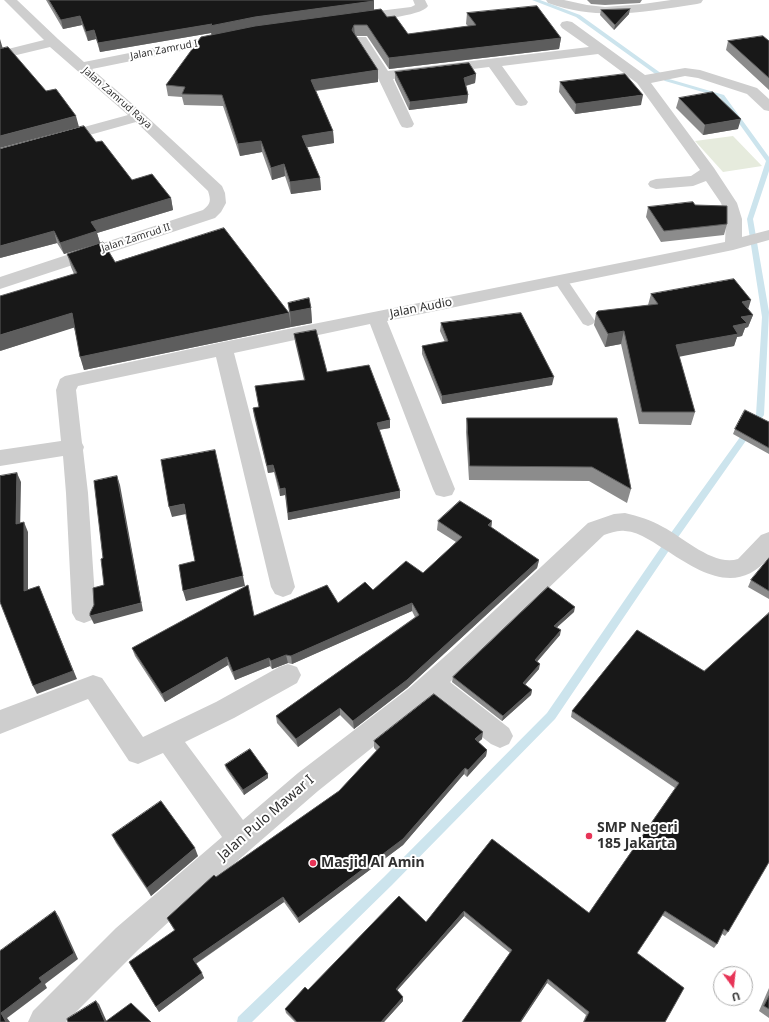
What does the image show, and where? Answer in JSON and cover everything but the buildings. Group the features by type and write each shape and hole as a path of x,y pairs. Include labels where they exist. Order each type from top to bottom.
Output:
{"street":[{"name":"Jalan Zamrud Raya","path":"10,0 53,42 139,117 216,189 219,199"},
{"path":"552,0 582,9 598,11 618,10 697,0"},
{"path":"340,20 416,5"},
{"path":"567,25 598,50 650,79 729,203 739,243"},
{"name":"Jalan Zamrud I","path":"81,67 241,34"},
{"path":"361,40 384,76 408,124"},
{"path":"0,55 53,42"},
{"path":"384,76 598,50"},
{"path":"492,62 521,102"},
{"path":"650,79 685,72 706,76 752,91 769,107"},
{"path":"0,155 139,117"},
{"path":"656,184 693,181 699,179 708,171"},
{"name":"Jalan Zamrud II","path":"0,283 209,214 217,208 219,199"},
{"name":"Jalan Audio","path":"74,447 66,390 67,384 72,381 223,348 561,281 739,243 769,235"},
{"path":"376,317 444,489"},
{"path":"223,348 283,587"},
{"path":"0,458 74,447 84,613"},
{"name":"Jalan Pulo Mawar I","path":"44,1022 127,939 308,782 416,697 460,659 596,529 607,525 624,522 647,528 711,565 724,570 736,570 747,565 769,541"},
{"path":"0,722 94,686 138,752 226,710 288,675"},
{"path":"432,683 500,736"},
{"path":"167,738 241,840"}],"lane":[{"path":"561,281 588,321"}],"shaded area":[{"path":"733,136 762,166 723,172 695,141"}],"waterway":[{"path":"243,1022 388,881 551,716 671,540 760,415 766,317 750,219 769,161 722,96 667,80 578,16 535,0"}],"place":[{"name":"SMP Negeri 185 Jakarta","path":"589,836"},
{"name":"Masjid Al Amin","path":"313,863"}]}
